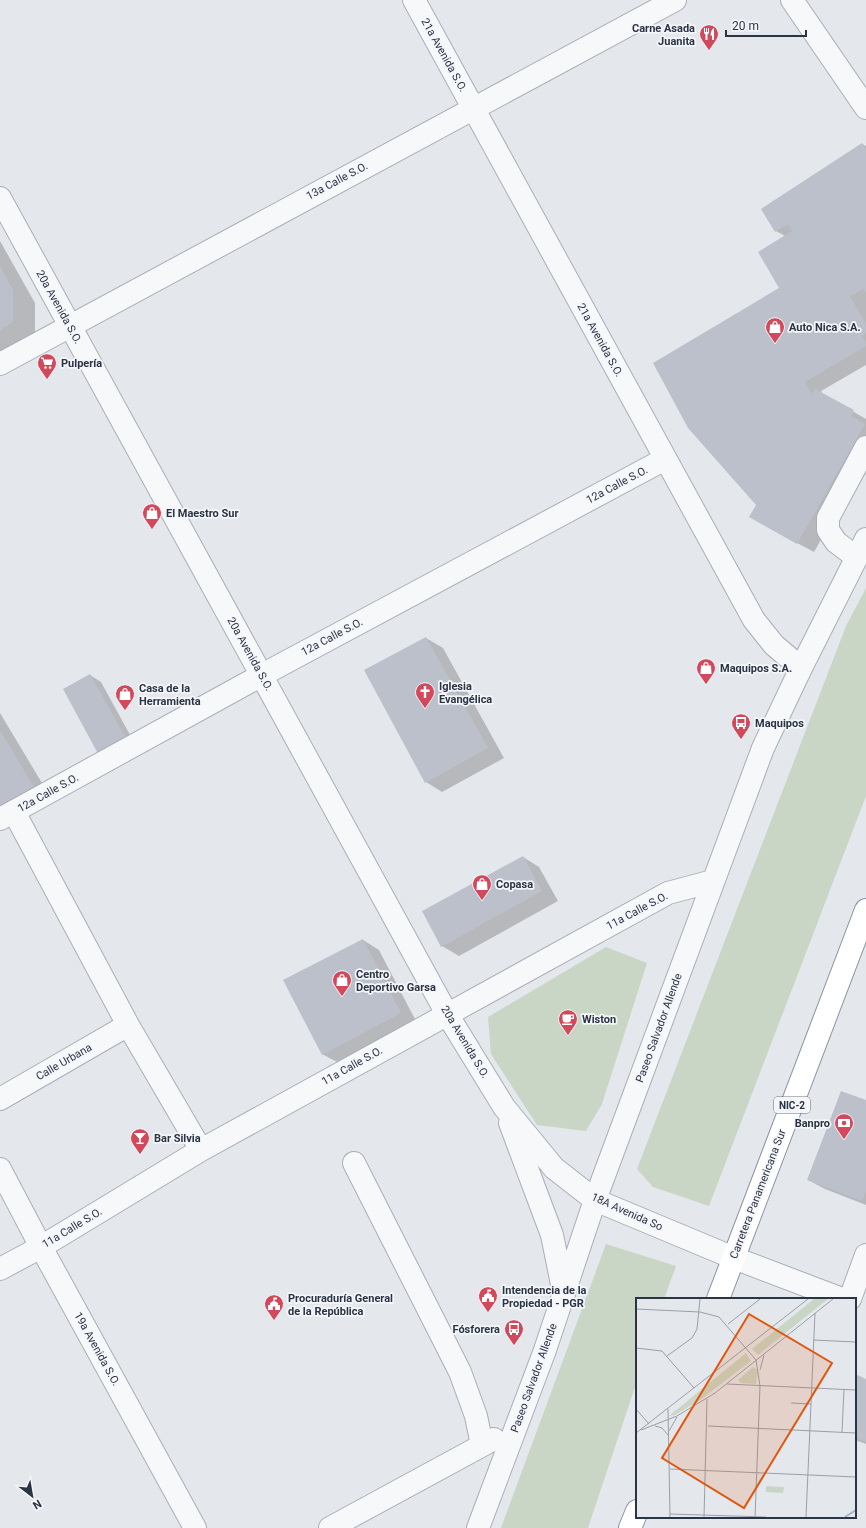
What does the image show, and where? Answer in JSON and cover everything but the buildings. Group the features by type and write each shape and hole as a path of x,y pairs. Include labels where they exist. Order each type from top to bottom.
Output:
{"highway":[{"name":"Carretera Panamericana Sur","path":"718,1298 866,910"},
{"path":"630,1528 636,1513"}],"street":[{"name":"21a Avenida S.O.","path":"414,0 754,620 774,645 801,668"},
{"name":"13a Calle S.O.","path":"0,364 675,0"},
{"path":"792,0 866,108"},
{"name":"20a Avenida S.O.","path":"0,198 447,1014 504,1107"},
{"path":"861,548 836,542 828,530 828,518 866,447"},
{"name":"12a Calle S.O.","path":"7,816 262,675 665,459"},
{"name":"Paseo Salvador Allende","path":"478,1528 564,1295 595,1200 763,748 861,548"},
{"path":"7,816 201,1150"},
{"name":"11a Calle S.O.","path":"0,1269 41,1247 201,1150 447,1014 668,894 713,881"},
{"name":"Calle Urbana","path":"0,1099 128,1025"},
{"path":"504,1107 552,1235 564,1295"},
{"name":"18A Avenida So","path":"504,1107 554,1168 595,1200 734,1258 839,1298"},
{"path":"354,1163 460,1372 476,1416 482,1445"},
{"name":"19a Avenida S.O.","path":"0,1169 41,1247 195,1528"},
{"path":"850,1298 866,1255"},
{"path":"856,1304 866,1308"},
{"path":"330,1528 516,1427"}],"green space":[{"path":"866,588 866,796 709,1206 653,1187 637,1169 846,626"},
{"path":"606,947 647,963 602,1104 586,1131 537,1125 491,1054 488,1017"},
{"path":"606,1244 676,1266 664,1298 636,1298 636,1384 588,1528 501,1528"}],"place":[{"name":"Carne Asada Juanita","path":"709,51"},
{"name":"Auto Nica S.A.","path":"775,344"},
{"name":"Pulpería","path":"47,380"},
{"name":"El Maestro Sur","path":"152,530"},
{"name":"Maquipos S.A.","path":"706,685"},
{"name":"Iglesia Evangélica","path":"425,709"},
{"name":"Casa de la Herramienta","path":"125,711"},
{"name":"Maquipos","path":"741,740"},
{"name":"Copasa","path":"482,901"},
{"name":"Centro Deportivo Garsa","path":"342,997"},
{"name":"Wiston","path":"568,1036"},
{"name":"Banpro","path":"844,1140"},
{"name":"Bar Silvia","path":"140,1155"},
{"name":"Intendencia de la Propiedad - PGR","path":"488,1313"},
{"name":"Procuraduría General de la República","path":"274,1321"},
{"name":"Fósforera","path":"514,1346"}]}
